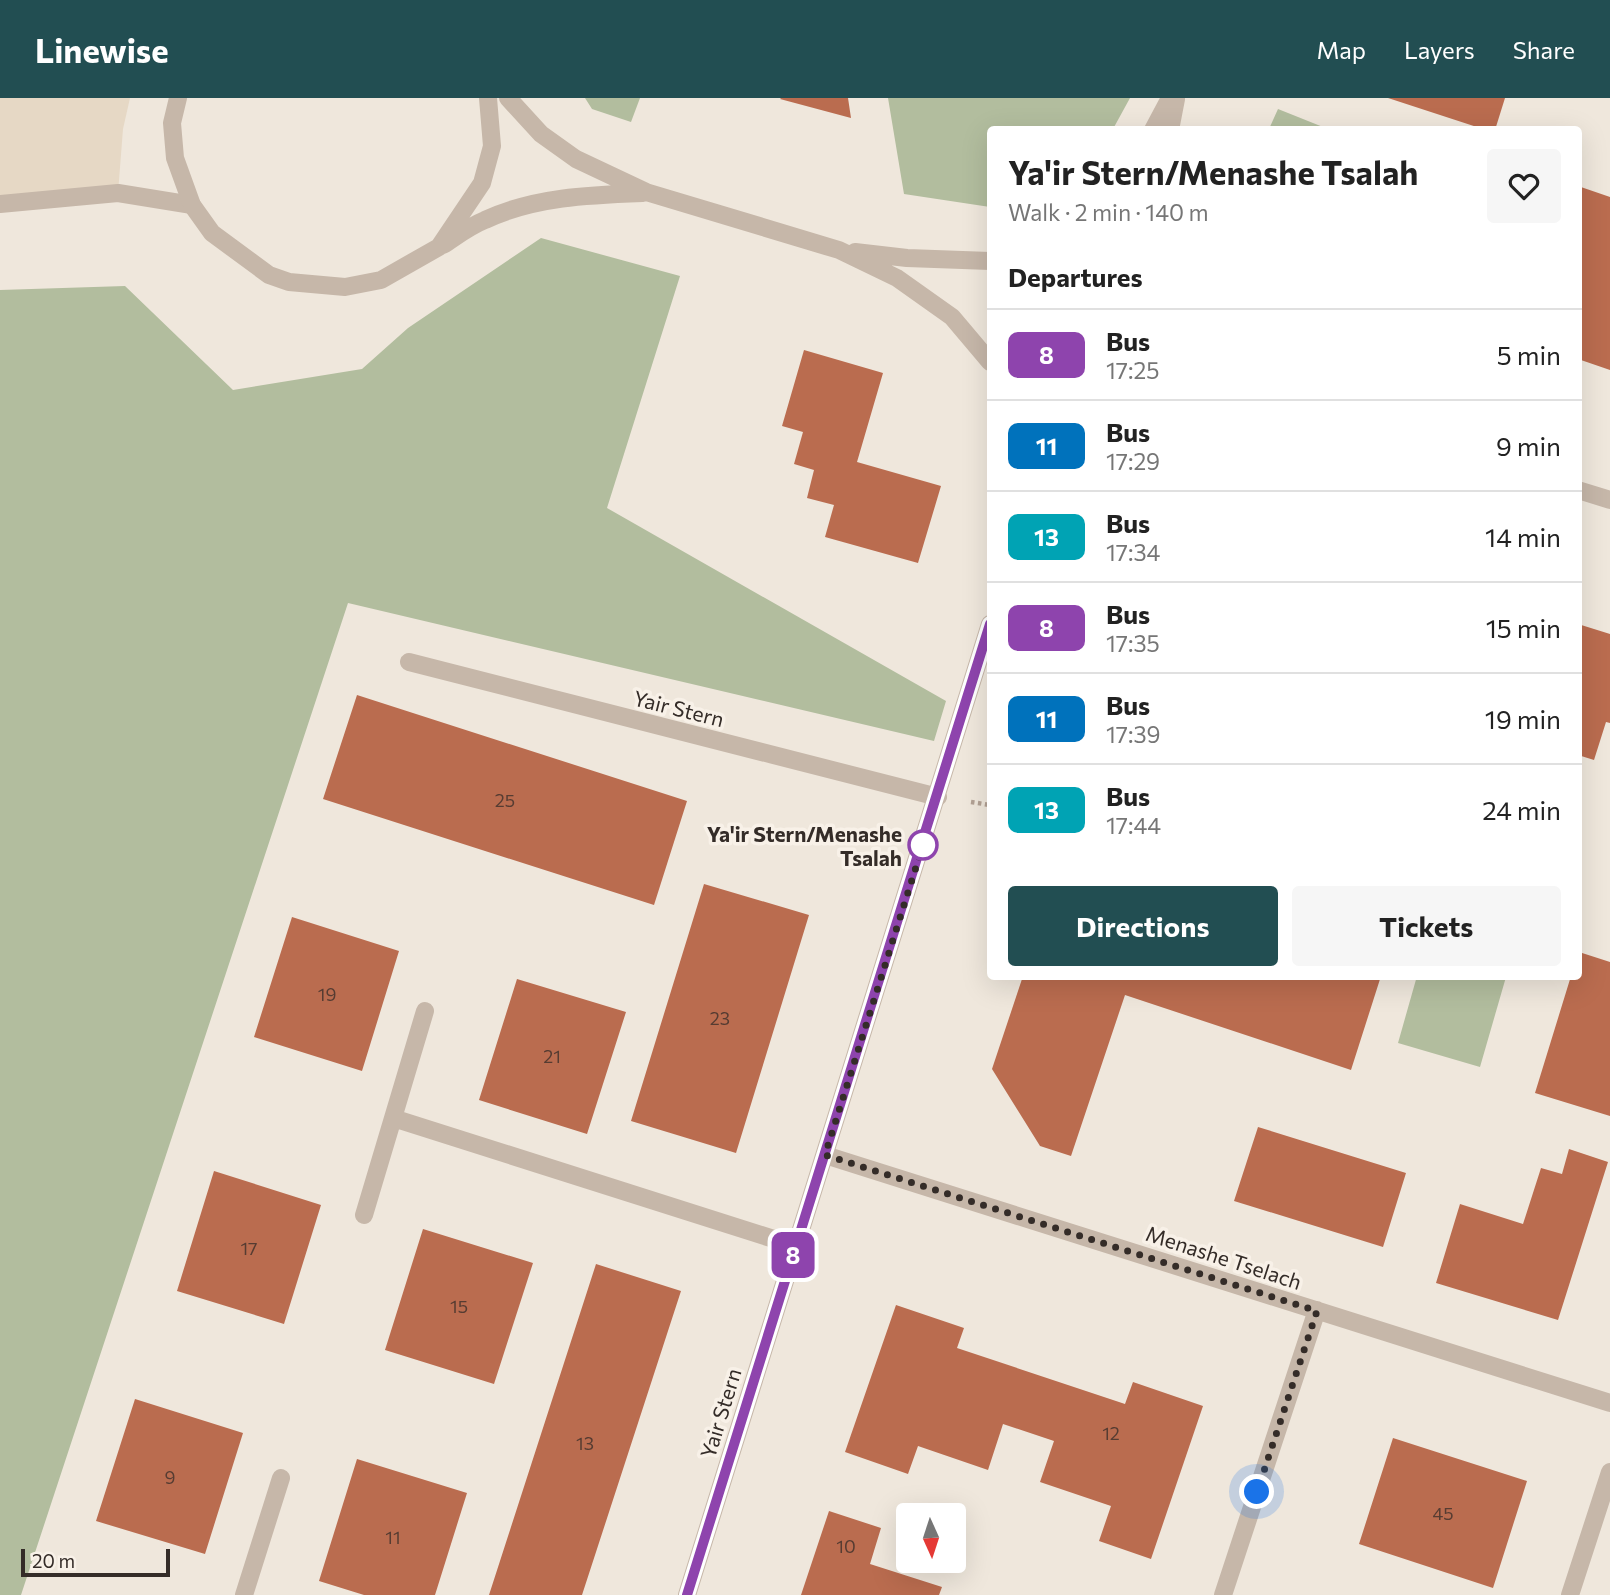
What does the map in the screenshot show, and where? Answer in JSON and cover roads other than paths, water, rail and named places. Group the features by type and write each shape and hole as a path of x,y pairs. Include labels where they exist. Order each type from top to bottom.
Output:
{"street":[{"path":"178,98 173,122 175,158 192,205 212,233 269,275 289,282 345,287 381,280 484,220 521,206 574,196 646,192"},
{"path":"439,247 482,184 492,146 488,98"},
{"path":"508,98 541,134 576,159 646,192 839,250 897,278 952,317 987,358"},
{"path":"1155,126 1170,98"},
{"path":"1171,126 1176,98"},
{"path":"0,204 118,193 192,205"},
{"path":"839,250 908,258 987,261"},
{"path":"1582,491 1610,500"},
{"name":"Yair Stern","path":"687,1595 987,641"},
{"name":"Yair Stern","path":"409,662 938,797"},
{"path":"364,1215 425,1011"},
{"path":"393,1118 796,1246"},
{"name":"Menashe Tselach","path":"825,1155 1610,1403"},
{"path":"1223,1595 1317,1311"},
{"path":"1570,1595 1610,1472"},
{"path":"244,1595 281,1478"}],"place":[{"name":"Ya'ir Stern/Menashe Tsalah","path":"923,845"}]}
